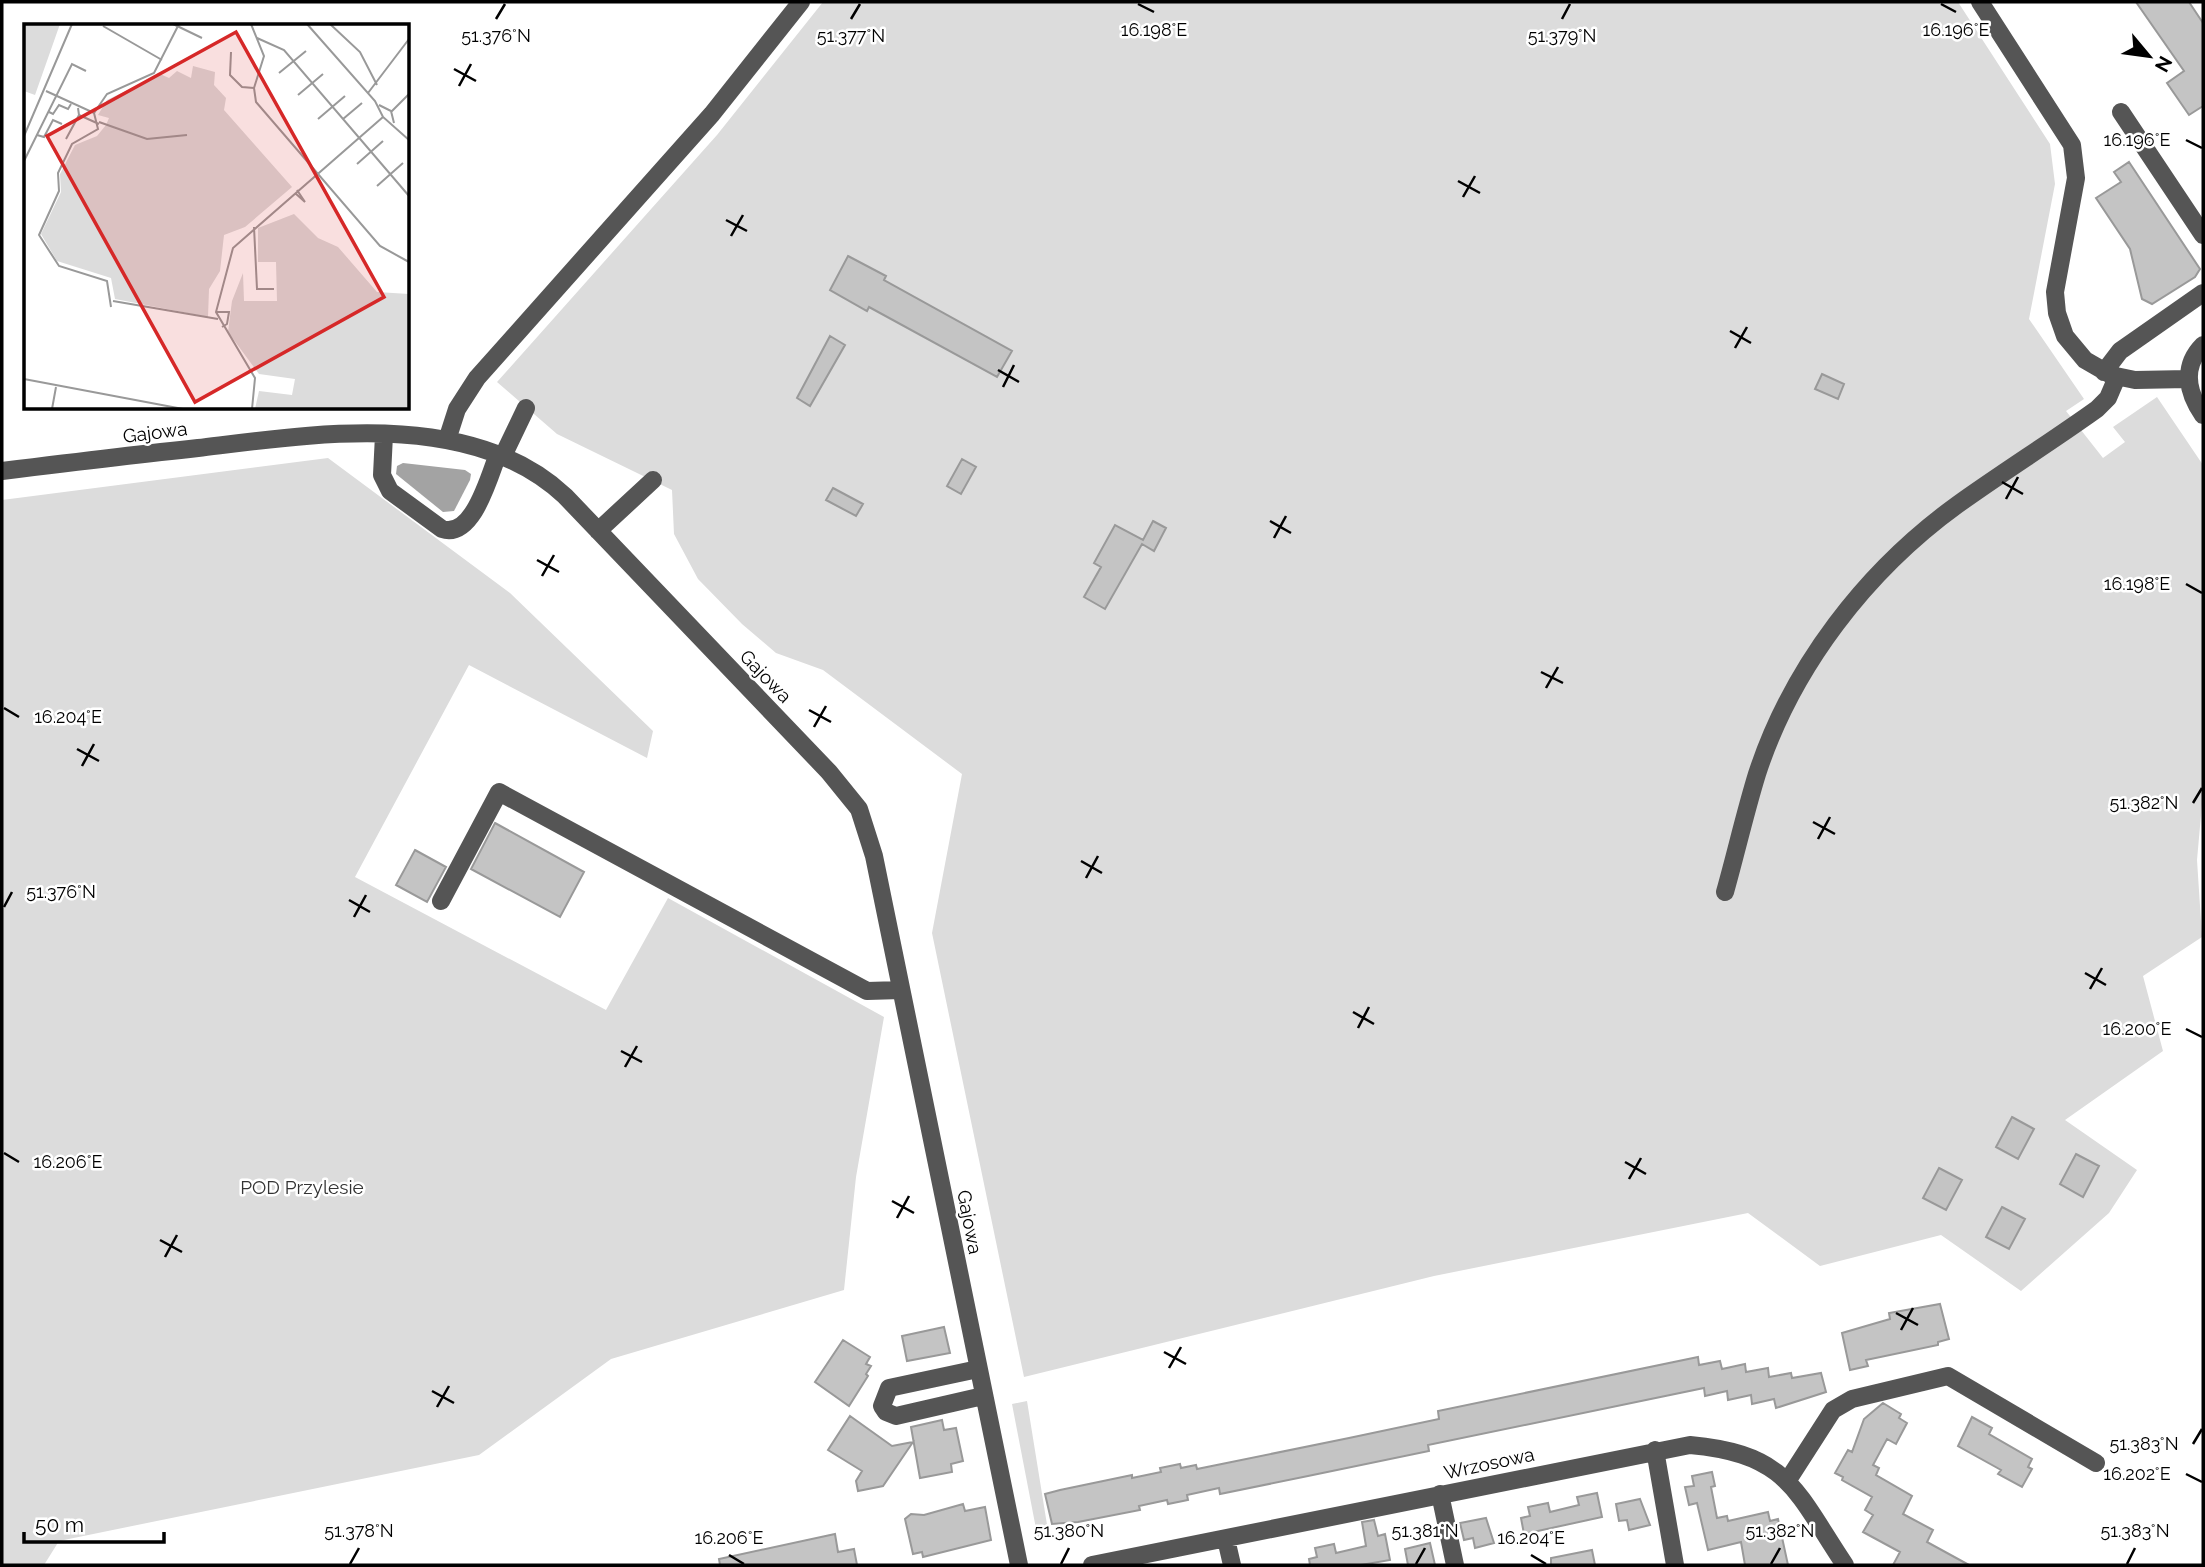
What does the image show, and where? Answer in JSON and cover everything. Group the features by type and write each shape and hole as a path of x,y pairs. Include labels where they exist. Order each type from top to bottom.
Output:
{"street":[{"path":"447,440 457,409 477,379 712,114 801,2"},
{"path":"1980,2 2072,145 2076,178 2056,283 2056,306 2068,342 2085,360 2110,375 2135,380 2188,379"},
{"path":"2121,112 2203,235"},
{"path":"1725,892 1757,773 1797,684 1839,620 1909,544 1956,506 2097,410 2108,398 2112,357 2203,293"},
{"path":"2203,345 2193,357 2188,379 2192,396 2203,415"},
{"path":"384,435 383,482 390,491 450,532 457,531 471,517 526,408"},
{"name":"Gajowa","path":"2,471 307,435 384,435 447,440 501,455 555,487 829,772 859,808 874,856 1019,1565"},
{"path":"598,531 653,480"},
{"path":"441,901 499,792 867,991 901,990"},
{"path":"978,1369 888,1388 882,1406 886,1412 896,1416 983,1396"},
{"path":"1788,1480 1833,1410 1852,1399 1948,1376 2096,1463"},
{"name":"Wrzosowa","path":"1092,1565 1690,1445 1717,1448 1766,1465 1788,1480 1845,1565"},
{"path":"1655,1450 1675,1565"},
{"path":"1440,1494 1455,1565"},
{"path":"1226,1539 1233,1565"}],"green space":[{"path":"823,2 1958,2 2050,144 2055,184 2029,319 2084,399 2066,411 2103,458 2125,442 2113,427 2157,397 2203,465 2203,793 2197,860 2202,937 2143,976 2163,1051 2065,1120 2137,1170 2109,1213 2021,1291 1941,1235 1820,1266 1748,1213 1434,1276 1024,1377 932,933 962,774 823,670 776,653 742,624 698,579 674,534 672,490 557,434 497,382 717,135"},
{"name":"POD Przylesie","path":"328,458 510,593 653,731 647,758 469,665 355,877 606,1010 668,898 884,1017 856,1177 844,1290 611,1359 479,1455 59,1541 44,1565 2,1565 2,500"},
{"path":"1027,1401 1049,1537 1038,1539 1012,1404"}],"shaded area":[{"path":"403,463 465,470 471,474 454,511 443,512 396,474 397,466"}],"building":[{"path":"2136,2 2189,2 2203,23 2203,106 2189,115 2167,83 2184,71"},
{"path":"2129,162 2200,269 2195,277 2152,304 2142,299 2130,249 2096,198 2121,182 2114,172"},
{"path":"848,256 886,276 884,280 1012,351 997,377 869,307 867,311 830,290"},
{"path":"830,336 845,345 810,406 797,398"},
{"path":"1822,374 1844,384 1838,399 1815,389"},
{"path":"962,459 976,467 961,494 947,486"},
{"path":"833,488 863,504 856,516 826,500"},
{"path":"1153,521 1166,528 1154,551 1142,544 1105,609 1084,597 1101,567 1094,563 1115,525 1143,540"},
{"path":"495,823 584,872 560,917 471,869"},
{"path":"415,850 446,867 427,902 396,885"},
{"path":"2012,1117 2034,1129 2018,1159 1996,1147"},
{"path":"2076,1154 2099,1166 2083,1197 2060,1184"},
{"path":"1939,1168 1962,1180 1946,1210 1923,1198"},
{"path":"2002,1207 2025,1219 2009,1249 1986,1237"},
{"path":"1940,1304 1949,1339 1938,1342 1938,1345 1866,1360 1868,1366 1850,1370 1842,1333 1890,1319 1889,1313"},
{"path":"944,1327 950,1353 907,1361 902,1336"},
{"path":"843,1340 870,1357 866,1364 871,1366 866,1374 868,1376 849,1406 815,1382"},
{"path":"1698,1357 1699,1365 1720,1361 1722,1369 1745,1364 1746,1372 1768,1368 1769,1377 1791,1373 1792,1378 1821,1373 1826,1392 1776,1408 1774,1399 1752,1404 1751,1395 1728,1400 1727,1391 1705,1396 1704,1388 1428,1445 1429,1451 1220,1494 1219,1488 1187,1495 1188,1500 1168,1504 1167,1500 1139,1506 1140,1510 1078,1522 1052,1524 1045,1494 1060,1490 1132,1475 1132,1478 1161,1472 1160,1468 1180,1464 1181,1468 1196,1465 1197,1469 1349,1438 1439,1419 1438,1411"},
{"path":"1883,1403 1901,1414 1899,1418 1907,1423 1896,1444 1887,1439 1873,1465 1879,1468 1876,1475 1912,1496 1903,1514 1933,1530 1927,1542 1969,1565 1893,1565 1900,1552 1863,1532 1873,1515 1865,1510 1872,1497 1835,1473 1848,1450 1852,1452 1864,1419"},
{"path":"850,1416 892,1446 913,1442 883,1486 858,1491 856,1481 862,1471 828,1450"},
{"path":"1972,1417 1992,1428 1989,1434 2032,1459 2028,1467 2032,1469 2022,1487 1998,1474 2001,1470 1958,1446"},
{"path":"942,1420 944,1430 956,1428 963,1461 951,1464 952,1472 920,1478 911,1427"},
{"path":"1712,1472 1715,1486 1711,1487 1717,1518 1727,1516 1728,1521 1768,1512 1770,1521 1778,1519 1788,1565 1745,1565 1741,1542 1708,1550 1697,1503 1689,1505 1685,1487 1694,1486 1692,1476"},
{"path":"1597,1493 1602,1517 1524,1534 1521,1518 1530,1516 1528,1507 1548,1503 1550,1512 1579,1505 1577,1497"},
{"path":"1640,1499 1650,1525 1629,1530 1627,1520 1619,1521 1616,1504"},
{"path":"963,1504 965,1511 985,1507 991,1540 923,1557 922,1552 913,1554 905,1519 911,1514 924,1515"},
{"path":"1486,1518 1494,1543 1475,1548 1473,1538 1464,1540 1460,1523"},
{"path":"1374,1520 1378,1536 1385,1534 1390,1560 1361,1565 1310,1565 1309,1559 1317,1557 1315,1548 1334,1544 1336,1553 1366,1546 1362,1522"},
{"path":"835,1534 838,1552 854,1549 857,1565 720,1565 719,1559"},
{"path":"1430,1543 1435,1565 1408,1565 1405,1549"},
{"path":"1592,1550 1595,1565 1551,1565 1551,1558"}]}
